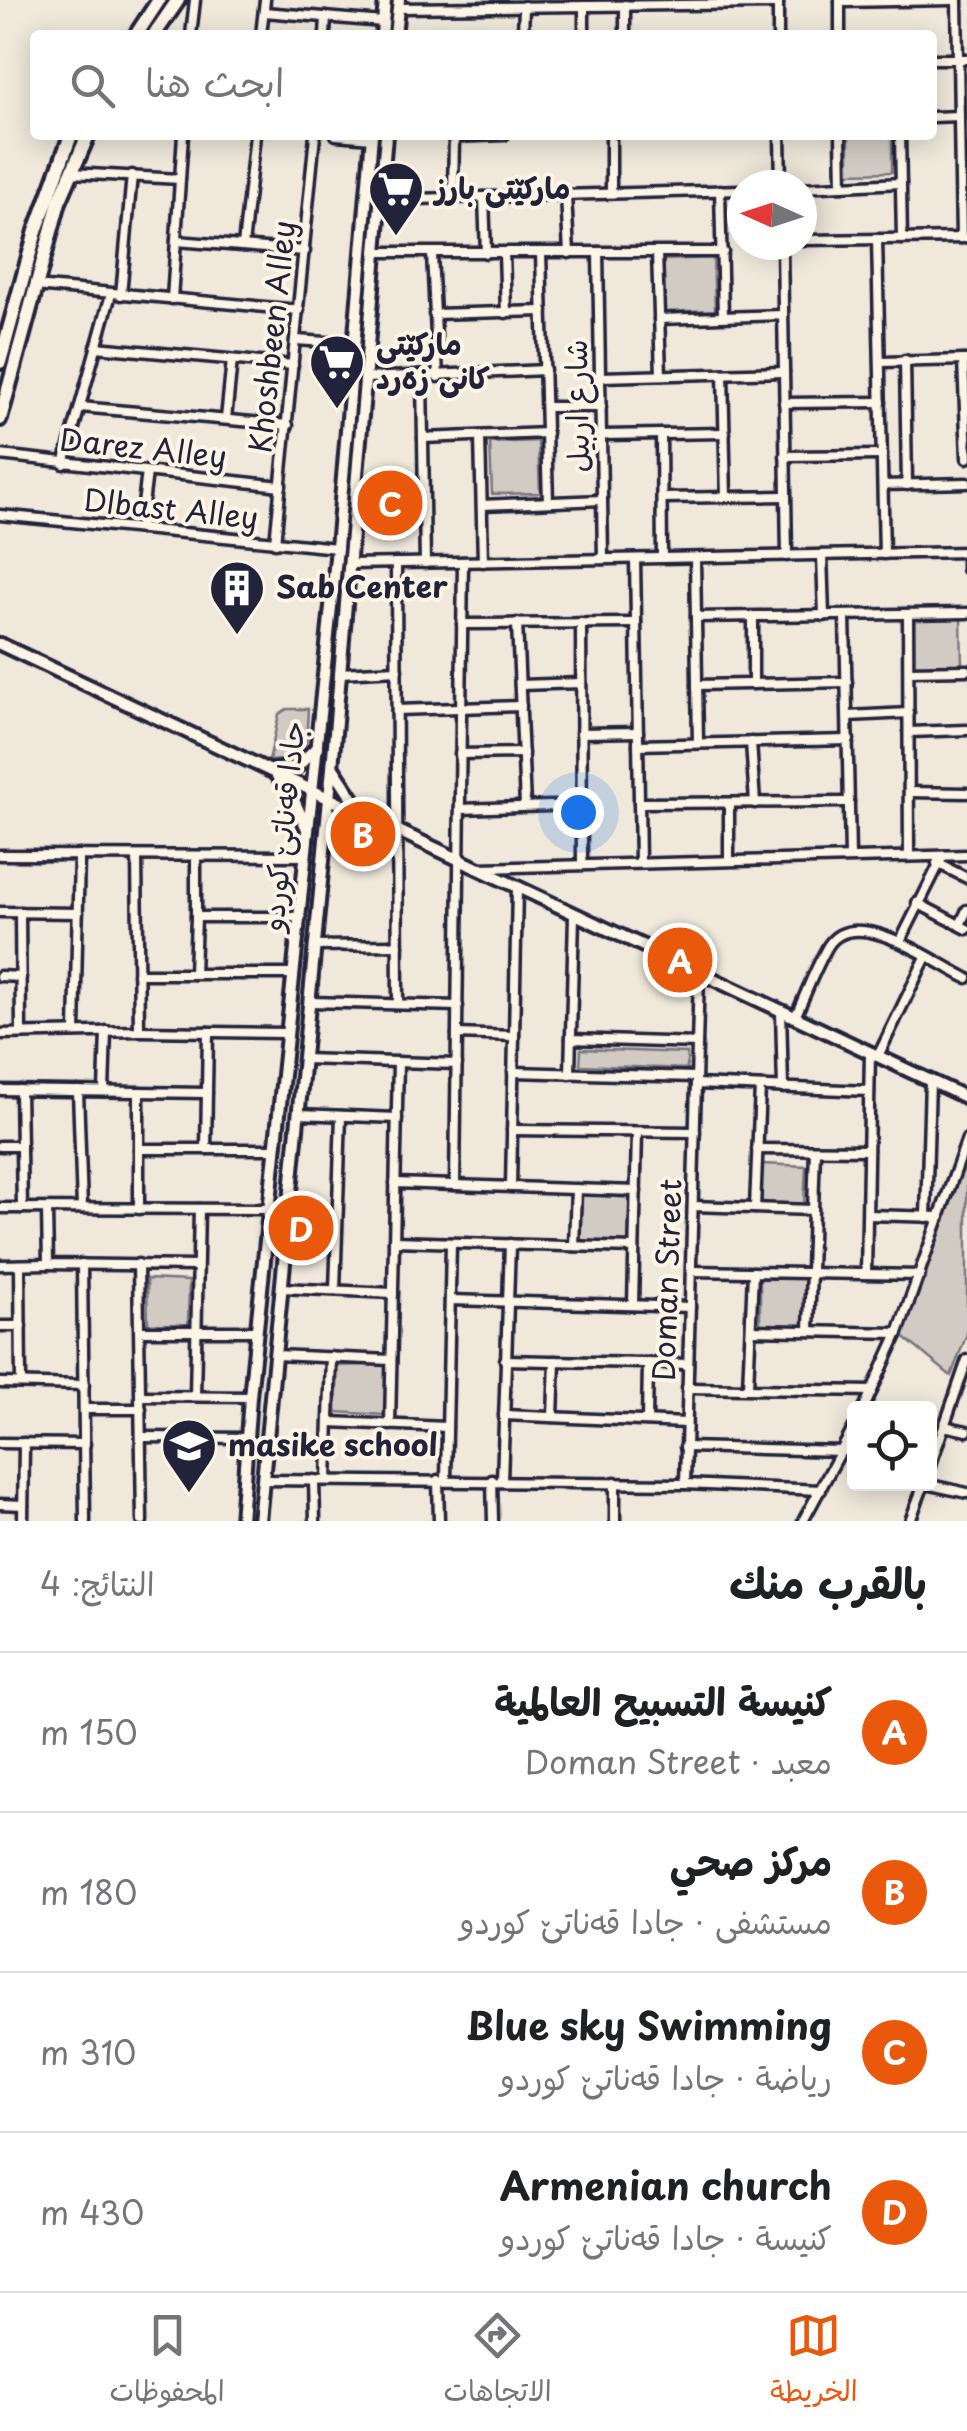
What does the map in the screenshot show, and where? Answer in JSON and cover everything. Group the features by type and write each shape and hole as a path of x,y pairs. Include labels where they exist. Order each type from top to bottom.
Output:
{"main road":[{"path":"139,30 159,0"},
{"path":"157,30 178,0"},
{"path":"0,362 36,231 70,140"},
{"path":"0,419 5,377 71,173 86,140"}],"street":[{"path":"192,30 195,0"},
{"path":"262,30 265,0"},
{"path":"382,30 385,0"},
{"path":"817,240 964,238 959,116 962,59 954,0 840,1 840,30"},
{"path":"395,30 398,4 584,6 654,2 778,2 778,30"},
{"path":"624,5 625,30"},
{"path":"523,30 524,6"},
{"path":"584,6 584,30"},
{"path":"264,12 383,22"},
{"path":"325,30 326,17"},
{"path":"937,117 959,116"},
{"path":"172,299 183,140"},
{"path":"243,246 254,140"},
{"name":"Khoshbeen Alley","path":"275,543 315,140"},
{"name":"جادا قەناتێ کوردو","path":"241,1521 268,1209 337,548 372,140"},
{"name":"جادا قەناتێ کوردو","path":"258,1521 326,834 386,140"},
{"path":"453,198 454,140"},
{"path":"611,140 611,193"},
{"path":"780,140 781,170"},
{"path":"841,140 842,186"},
{"path":"900,140 902,239"},
{"path":"71,173 180,179"},
{"path":"121,295 132,175"},
{"path":"817,187 901,183"},
{"path":"720,190 723,316"},
{"path":"380,200 727,190"},
{"path":"566,194 569,252"},
{"path":"484,197 486,253"},
{"path":"877,239 884,554"},
{"path":"176,241 304,251"},
{"path":"376,252 722,252"},
{"name":"شارع اربيل","path":"598,252 603,559"},
{"path":"504,253 506,313"},
{"path":"541,253 548,502"},
{"path":"657,253 660,375"},
{"path":"432,254 438,377"},
{"path":"782,260 787,556"},
{"path":"35,286 299,310"},
{"path":"64,464 111,294"},
{"path":"434,314 543,312"},
{"path":"660,319 783,315"},
{"path":"296,340 355,344"},
{"path":"96,347 294,365"},
{"path":"226,420 232,360"},
{"path":"905,360 907,485"},
{"path":"880,362 965,360 967,458"},
{"path":"366,378 545,370"},
{"path":"601,377 784,372"},
{"path":"723,374 726,498"},
{"path":"422,378 425,563"},
{"path":"784,402 881,402"},
{"path":"80,407 288,424"},
{"path":"546,407 601,408"},
{"path":"423,438 546,434"},
{"path":"661,434 662,558"},
{"path":"602,435 724,434"},
{"path":"480,436 483,562"},
{"name":"Darez Alley","path":"0,455 281,486"},
{"path":"785,456 882,455"},
{"path":"140,529 147,472"},
{"path":"883,485 967,483"},
{"path":"662,498 786,496"},
{"path":"482,505 602,500"},
{"name":"Dlbast Alley","path":"0,514 337,548"},
{"path":"350,564 967,552 967,568"},
{"path":"822,555 824,616"},
{"path":"695,558 698,743"},
{"path":"635,559 640,861"},
{"path":"455,1185 463,562"},
{"path":"396,563 398,1004"},
{"path":"696,618 967,613"},
{"path":"908,614 909,856"},
{"path":"845,615 850,857"},
{"path":"753,617 753,684"},
{"path":"581,623 582,862"},
{"path":"462,624 636,623"},
{"path":"518,624 525,806"},
{"path":"0,644 967,1098"},
{"path":"340,672 397,670"},
{"path":"909,671 967,670"},
{"path":"697,685 847,682"},
{"path":"520,685 581,683"},
{"path":"398,710 521,706"},
{"path":"848,716 909,713"},
{"path":"910,732 967,730"},
{"path":"581,733 638,732"},
{"path":"638,745 848,740"},
{"path":"751,742 755,804"},
{"path":"272,770 297,766 318,745"},
{"path":"460,754 523,752"},
{"path":"332,768 366,817"},
{"path":"272,770 287,787 309,833"},
{"path":"910,792 967,792"},
{"path":"639,803 849,802"},
{"path":"728,804 729,860"},
{"path":"460,809 582,806"},
{"path":"326,834 346,818 366,817"},
{"path":"0,855 306,856"},
{"path":"75,1032 79,855"},
{"path":"137,856 139,1031"},
{"path":"194,974 196,856"},
{"path":"479,868 582,862 909,856 940,860 967,856"},
{"path":"940,860 967,878"},
{"path":"901,940 940,860"},
{"path":"511,1187 517,886"},
{"path":"917,903 964,927 967,910"},
{"path":"0,912 78,913"},
{"path":"20,912 21,1030"},
{"path":"570,1074 574,915"},
{"path":"196,917 301,916"},
{"path":"795,1018 830,942 847,931 867,930 901,940 925,958 967,978"},
{"path":"315,946 398,944"},
{"path":"866,1274 869,1091 874,1054 925,958"},
{"name":"Doman Street","path":"684,1484 699,972"},
{"path":"138,974 293,974"},
{"path":"0,976 21,976"},
{"path":"310,1002 458,1006"},
{"path":"780,1010 782,1088"},
{"path":"0,1034 21,1030 287,1032"},
{"path":"104,1092 106,1032"},
{"path":"206,1149 208,1032"},
{"path":"457,1034 514,1036"},
{"path":"571,1038 697,1043"},
{"path":"304,1059 457,1064"},
{"path":"390,1425 398,1062"},
{"path":"513,1072 869,1091"},
{"path":"926,1217 930,1080"},
{"path":"754,1208 760,1087"},
{"path":"0,1090 207,1093"},
{"path":"20,1090 22,1208"},
{"path":"78,1091 82,1208"},
{"path":"139,1092 139,1208"},
{"path":"298,1114 397,1118"},
{"path":"334,1290 341,1116"},
{"path":"512,1130 695,1132"},
{"path":"633,1306 637,1132"},
{"path":"867,1401 920,1276 967,1139"},
{"path":"0,1146 21,1146"},
{"path":"139,1150 275,1148"},
{"path":"757,1149 868,1150"},
{"path":"809,1330 815,1150"},
{"path":"396,1183 636,1192"},
{"path":"574,1246 576,1189"},
{"path":"692,1206 813,1210"},
{"path":"0,1208 268,1209"},
{"path":"48,1208 48,1264"},
{"path":"195,1396 199,1209"},
{"path":"868,1216 940,1217"},
{"path":"394,1241 634,1248"},
{"path":"439,1521 447,1427 450,1243"},
{"path":"493,1521 504,1415 510,1244"},
{"path":"82,1264 85,1521"},
{"path":"138,1264 142,1521"},
{"path":"0,1265 195,1266"},
{"path":"20,1265 20,1383"},
{"path":"692,1271 920,1276"},
{"path":"748,1387 754,1272"},
{"path":"282,1288 393,1292"},
{"path":"450,1300 690,1307"},
{"path":"0,1326 21,1326"},
{"path":"751,1330 898,1333"},
{"path":"140,1331 257,1331"},
{"path":"275,1354 391,1360"},
{"path":"327,1480 331,1357"},
{"path":"505,1360 688,1364"},
{"path":"937,1439 967,1360"},
{"path":"553,1417 555,1361"},
{"path":"647,1421 648,1364"},
{"path":"0,1383 84,1386"},
{"path":"687,1388 872,1391"},
{"path":"142,1396 250,1397"},
{"path":"84,1409 141,1409"},
{"path":"504,1415 686,1422"},
{"path":"330,1422 447,1427"},
{"path":"944,1426 967,1431"},
{"path":"142,1437 246,1438"},
{"path":"803,1521 847,1441"},
{"path":"0,1443 84,1444"},
{"path":"23,1521 24,1443"},
{"path":"686,1447 842,1451"},
{"path":"262,1480 615,1482 821,1490"},
{"path":"314,1480 315,1521"},
{"path":"615,1482 615,1521"},
{"path":"937,1487 967,1493"},
{"path":"910,1521 922,1491"},
{"path":"0,1504 23,1505"}],"shaded area":[{"path":"849,140 892,140 892,172 849,173"},
{"path":"713,258 715,310 665,312 663,260"},
{"path":"538,441 540,493 492,494 490,443"},
{"path":"961,615 962,666 913,667 912,616"},
{"path":"287,709 308,709 306,745 295,759 269,761 279,714"},
{"path":"581,1049 687,1053 687,1069 580,1065"},
{"path":"967,1157 967,1334 951,1376 901,1335"},
{"path":"762,1164 806,1166 804,1205 761,1205"},
{"path":"579,1194 630,1198 629,1245 578,1243"},
{"path":"805,1278 804,1326 760,1326 760,1279"},
{"path":"147,1279 189,1281 188,1325 148,1325"},
{"path":"388,1364 386,1415 336,1412 338,1366"}],"place":[{"name":"مارکێتی بارز","path":"396,238"},
{"name":"مارکێتی کانی زەرد","path":"337,411"},
{"name":"Blue sky Swimming","path":"390,503"},
{"name":"Sab Center","path":"237,637"},
{"name":"مركز صحي","path":"363,834"},
{"name":"كنيسة التسبيح العالمية","path":"680,960"},
{"name":"Armenian church","path":"301,1228"},
{"name":"masike school","path":"189,1495"}]}
